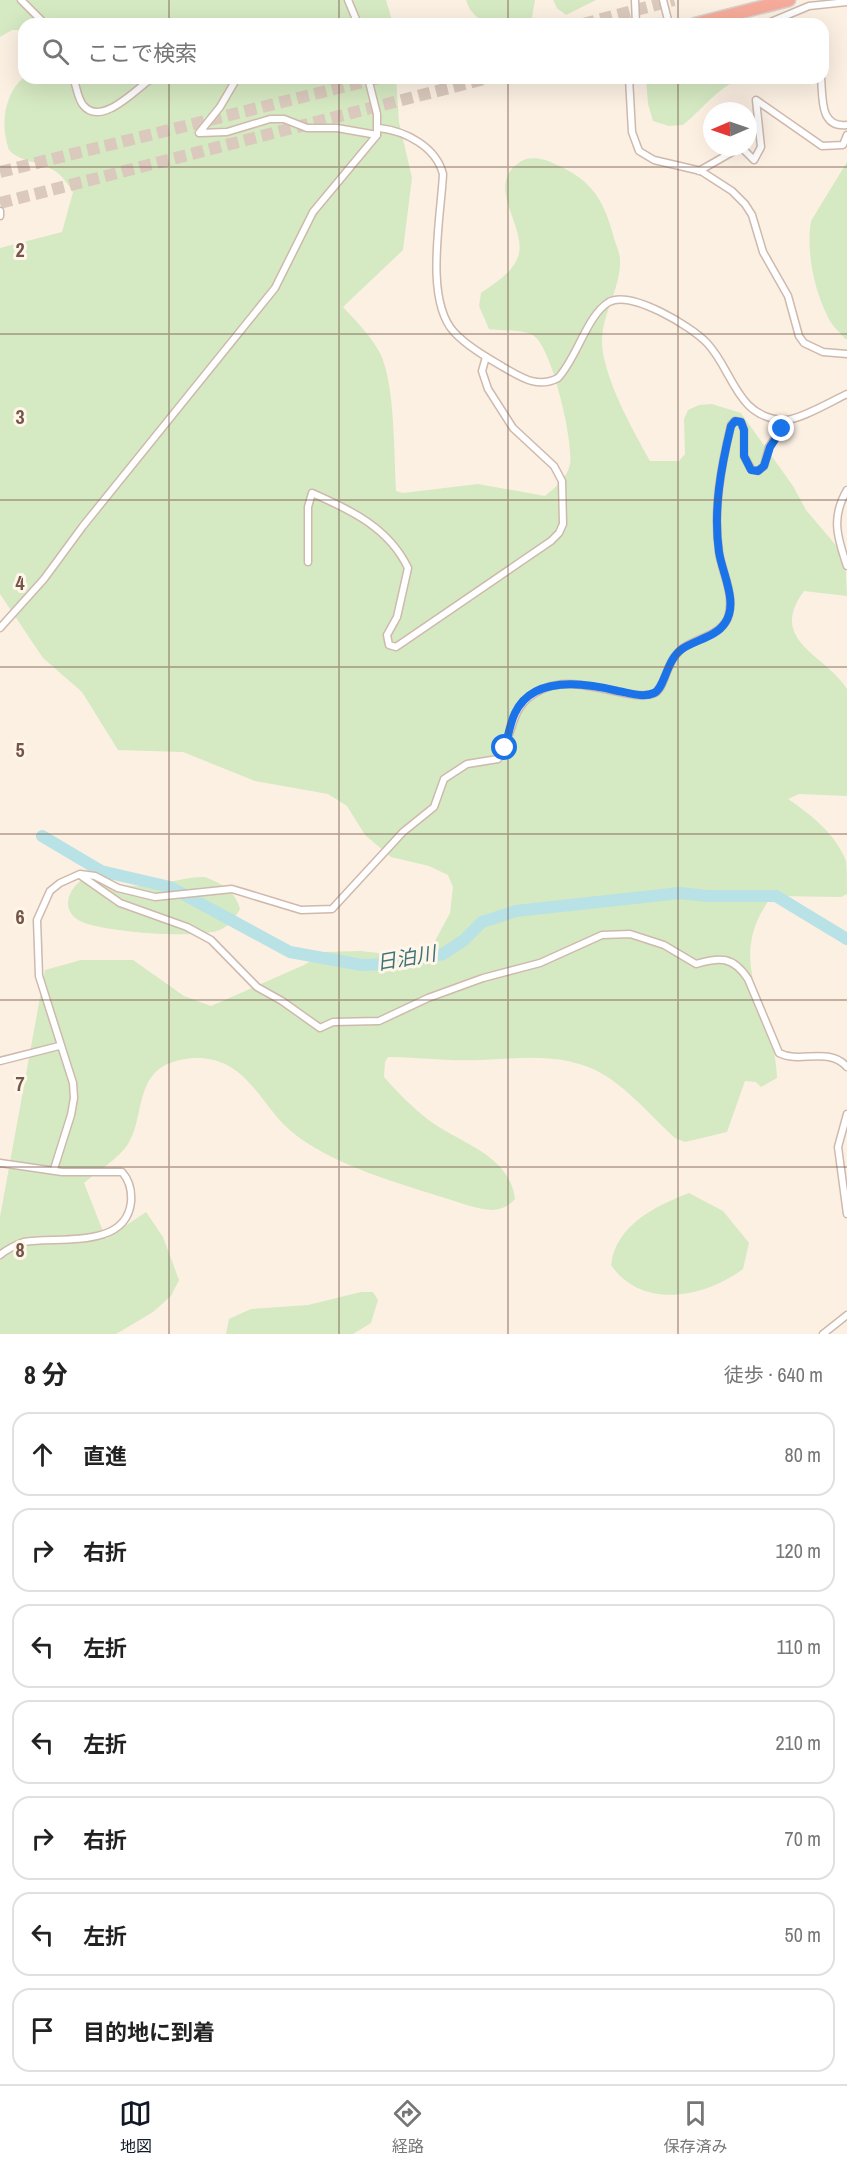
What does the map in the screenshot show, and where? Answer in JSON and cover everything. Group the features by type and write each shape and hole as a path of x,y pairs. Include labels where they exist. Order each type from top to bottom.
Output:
{"highway":[{"path":"718,18 789,0"}],"street":[{"path":"21,0 39,18"},
{"path":"348,0 356,18"},
{"path":"635,0 636,18"},
{"path":"663,0 668,18"},
{"path":"780,18 809,6 847,2"},
{"path":"75,84 83,104 89,110 98,112 116,106 144,84"},
{"path":"233,84 220,107 199,133 227,132 270,119 284,119 307,128 378,132 392,130 422,144 440,163 443,174 436,292 438,304 454,331 486,357 525,381 551,381 563,373 598,313 608,303 618,298 629,299 644,304 707,343 747,405 759,414 786,421"},
{"path":"0,628 44,579 83,526 275,288 313,212 378,132 369,84"},
{"path":"629,84 632,132 639,151 654,160 699,171 732,191 745,204 763,252 788,296 799,336 804,343 824,352 847,354"},
{"path":"821,84 823,107 828,120 835,125 847,125"},
{"path":"756,102 756,100 822,146 843,145 847,135"},
{"path":"757,109 761,147 757,154"},
{"path":"699,171 725,156"},
{"path":"308,562 308,507 312,493 370,521 395,547 408,568 397,617 387,635 388,645 396,647 551,541 559,533 563,524 562,482 554,466 513,428 488,389 482,371 486,357"},
{"path":"54,1169 74,1098 73,1083 59,1046 39,976 37,920 50,891 72,875 80,874 95,876 118,888 155,897 232,889 301,910 332,909 403,832 434,807 444,779 467,764 498,759 505,748 515,712 543,688 561,683 599,686 636,694 655,693 661,688 670,660 682,649 717,631 725,624 729,614 728,585 719,554 717,530 720,472 731,426 735,421 741,422 744,430 744,456 751,470 758,471 764,466 770,447 786,421 847,394"},
{"path":"847,490 836,514 841,548 847,567"},
{"path":"80,874 120,903 187,927 211,940 257,987 282,1000 320,1028 333,1022 379,1021 428,998 483,978 540,963 602,935 630,934 664,945 696,964 719,957 730,962 741,969 748,979 779,1053 786,1057 833,1057 847,1067"},
{"path":"0,1061 59,1046"},
{"path":"847,1114 838,1147 847,1214"},
{"path":"0,1164 54,1169 62,1172 122,1172 128,1179 132,1195 130,1209 118,1227 93,1237 23,1242 0,1255"},
{"path":"823,1334 847,1315"}],"green space":[{"path":"0,0 386,0 391,18 18,18 18,30 12,30 0,37"},
{"path":"466,0 535,0 532,18 479,18 470,10"},
{"path":"553,0 596,0 566,15 557,8"},
{"path":"17,84 396,84 399,122 412,178 403,250 343,307 373,342 386,369 393,421 396,491 403,493 478,484 545,496 567,473 570,453 565,417 554,376 541,344 534,336 525,332 489,329 479,306 481,293 514,265 520,247 506,196 505,183 510,172 520,162 533,158 568,170 587,184 601,202 619,252 617,283 603,329 603,353 616,395 650,461 679,461 685,454 684,419 688,410 699,405 712,404 741,413 793,486 806,510 845,556 847,596 804,591 794,608 792,622 803,646 847,689 847,796 799,794 788,799 822,825 842,851 846,861 847,894 841,897 772,896 757,920 751,943 751,965 774,1053 777,1078 761,1087 756,1082 745,1081 727,1132 685,1142 675,1138 615,1082 587,1067 568,1061 529,1058 448,1060 388,1057 385,1062 384,1077 406,1100 430,1121 482,1152 504,1171 515,1199 502,1208 486,1209 389,1180 331,1157 287,1128 247,1080 227,1065 207,1059 192,1058 177,1061 159,1069 151,1078 128,1144 114,1159 84,1183 106,1239 146,1212 163,1237 179,1280 171,1296 153,1312 116,1334 0,1334 0,1217 45,970 81,960 133,960 184,996 211,1006 304,965 324,952 360,951 406,956 420,952 435,941 450,913 453,887 448,875 429,866 391,857 365,835 347,806 328,794 255,781 183,752 118,750 82,692 43,658 0,594 0,248 62,232 73,192 55,171 19,157 9,150 5,130 6,110"},
{"path":"646,84 730,84 708,102 703,102 703,107 683,125 669,126 653,121 648,104"},
{"path":"847,162 847,339 845,339 831,323 815,283 810,257 810,233 811,221"},
{"path":"205,877 227,888 235,897 240,909 228,925 211,932 151,933 91,925 74,917 68,906 73,889 82,880 147,886"},
{"path":"689,1193 723,1211 749,1243 743,1269 710,1287 692,1292 674,1295 656,1294 639,1289 624,1279 611,1265 620,1239 628,1229 650,1211"},
{"path":"361,1292 373,1292 378,1300 371,1323 353,1334 226,1334 229,1319 251,1309 308,1305"}],"waterway":[{"name":"日泊川","path":"42,836 101,871 170,887 290,952 362,965 390,964 443,954 464,940 482,922 516,911 680,893 707,896 776,896 847,939"}],"tunnel":[{"path":"606,18 674,0"},
{"path":"0,172 355,84"},
{"path":"0,203 465,84"}],"route":[{"path":"505,748 515,712 543,688 561,683 599,686 636,694 655,693 661,688 670,660 682,649 717,631 725,624 729,614 728,585 719,554 717,530 720,472 731,426 735,421 741,422 744,430 744,456 751,470 758,471 764,466 770,447 782,429"}]}
